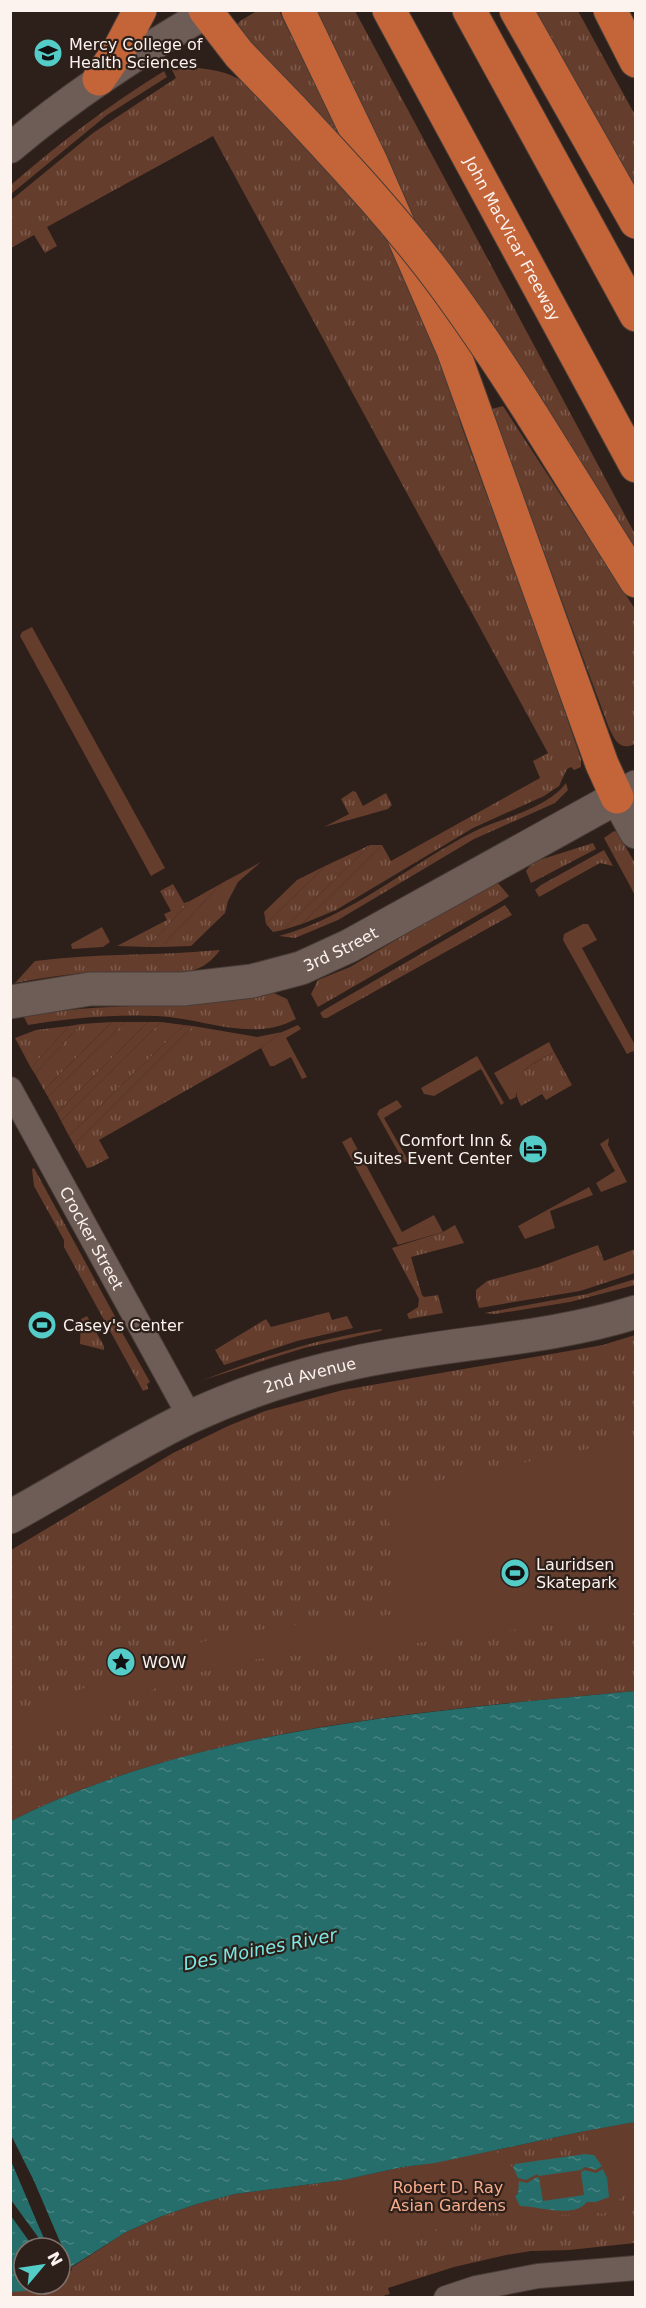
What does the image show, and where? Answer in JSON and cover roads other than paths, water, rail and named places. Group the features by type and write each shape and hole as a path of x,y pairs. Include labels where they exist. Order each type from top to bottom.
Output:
{"highway":[{"path":"99,79 120,48 140,10"},
{"path":"298,10 372,164 453,350 602,764 626,792"},
{"name":"John MacVicar Freeway","path":"389,10 636,466"},
{"path":"469,10 636,315"},
{"path":"516,10 636,222"},
{"path":"610,10 636,61"},
{"path":"208,11 239,54 363,186 450,293 532,415 636,581"}],"main road":[{"path":"626,792 636,832"},
{"name":"3rd Street","path":"10,1002 90,989 210,987 252,981 289,972 349,946 626,792"},
{"name":"2nd Avenue","path":"10,1517 190,1417 272,1386 354,1363 513,1339 572,1328 636,1312"}],"street":[{"path":"10,148 99,79 208,11"},
{"name":"Crocker Street","path":"10,1089 190,1417"},
{"path":"446,2298 490,2292 538,2276 636,2268"}],"water":[{"name":"Des Moines River","path":"635,1691 635,2122 343,2180 235,2194 162,2216 126,2232 72,2266 72,2236 12,2236 11,2292 11,1821 83,1789 158,1764 236,1744 316,1728 478,1707"},
{"path":"585,2154 594,2155 602,2166 596,2170 585,2167 581,2170 539,2176 537,2174 526,2180 518,2178 513,2167 515,2164"},
{"path":"603,2169 607,2178 609,2197 596,2202 587,2202 573,2210 520,2206 515,2196 518,2194 519,2181 527,2183 537,2177 543,2201 584,2195 581,2172 585,2170 596,2173"}],"place":[{"name":"Mercy College of Health Sciences","path":"48,53"},
{"name":"Comfort Inn & Suites Event Center","path":"533,1149"},
{"name":"Casey's Center","path":"42,1325"},
{"name":"Lauridsen Skatepark","path":"515,1573"},
{"name":"WOW","path":"121,1662"}],"park label":[{"name":"Robert D. Ray Asian Gardens","path":"448,2196"}]}
